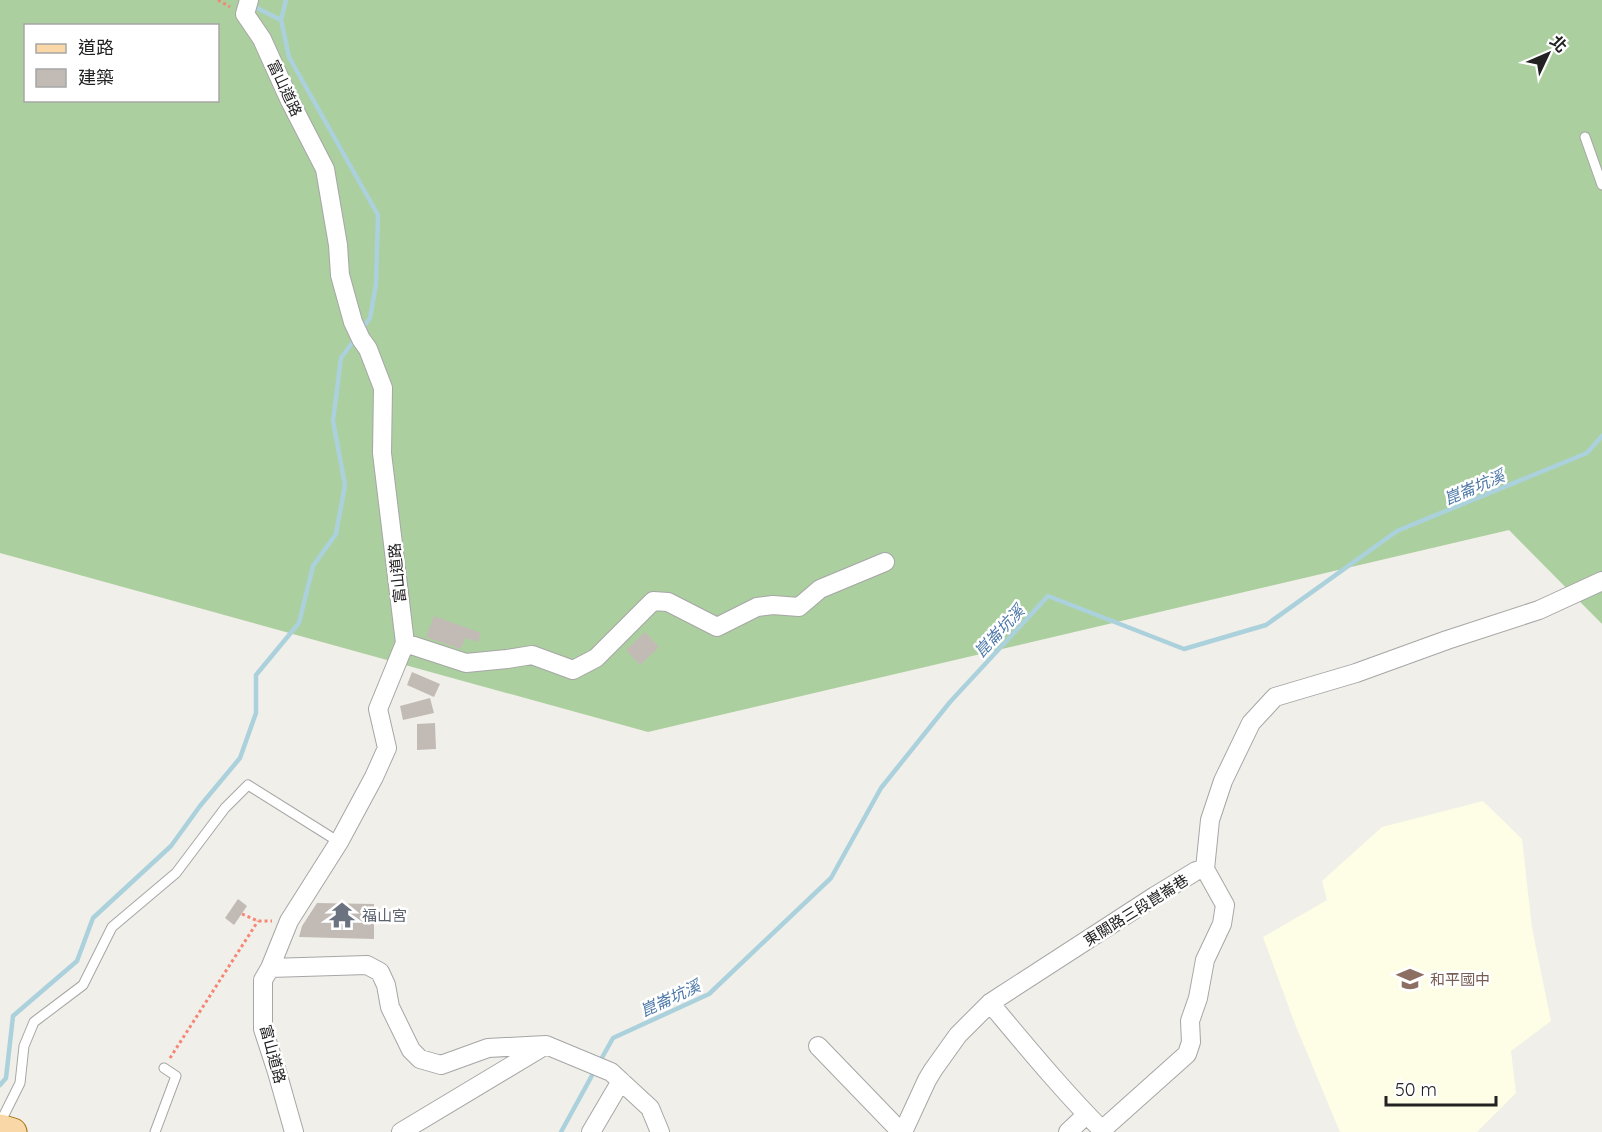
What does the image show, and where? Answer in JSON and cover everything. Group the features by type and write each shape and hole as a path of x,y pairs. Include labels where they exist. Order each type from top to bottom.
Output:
{"main road":[{"path":"0,1126 13,1132"}],"street":[{"name":"富山道路","path":"249,0 245,14 262,39 290,101 325,169 338,245 340,275 353,321 368,349 383,388 382,453 405,643 378,709 387,747 374,777 339,842 289,921 263,980 263,1029 294,1132"},
{"path":"405,643 466,663 532,655 573,670 596,658 653,601 668,602 717,627 757,607 773,605 799,607 820,589 885,562"},
{"name":"東關路三段崑崙巷","path":"902,1132 933,1070 958,1035 990,1003 1155,896 1205,869 1210,820 1223,781 1251,723 1275,696 1356,673 1539,610 1602,581"},
{"path":"990,1003 1048,1072 1103,1131 1187,1054 1191,1042 1190,1021 1198,998 1205,960 1222,924 1225,905 1205,869"},
{"path":"270,968 367,965 380,972 386,985 390,1007 411,1050 420,1059 441,1065 489,1048 546,1046 611,1072 651,1107 660,1132"},
{"path":"401,1132 546,1046"},
{"path":"818,1046 902,1132"},
{"path":"591,1132 621,1081"},
{"path":"1068,1132 1086,1115"}],"lane":[{"path":"1585,137 1602,185"},
{"path":"0,1126 20,1083 24,1046 34,1022 83,985 112,927 176,873 225,808 248,785 339,842"},
{"path":"155,1132 176,1076 164,1068"}],"path":[{"path":"242,914 258,921 289,921"},
{"path":"164,1068 258,921"}],"shaded area":[{"name":"和平國中","path":"1483,801 1522,839 1532,928 1551,1021 1511,1051 1516,1093 1477,1132 1340,1132 1295,1024 1263,937 1327,900 1322,881 1382,827"}],"green space":[{"path":"0,0 1602,0 1602,624 1509,530 648,732 0,553"}],"building":[{"path":"434,616 481,633 478,642 465,638 461,649 426,637"},
{"path":"645,632 659,647 640,665 626,650"},
{"path":"412,672 440,684 434,697 407,685"},
{"path":"430,698 434,713 403,720 400,706"},
{"path":"435,723 436,749 417,750 417,724"},
{"path":"238,899 247,906 234,925 225,918"},
{"name":"福山宮","path":"317,903 374,904 374,939 299,937 302,926"}],"waterway":[{"path":"286,0 281,20 289,57 378,215 376,284 370,318 362,329"},
{"path":"251,5 281,20"},
{"path":"0,1085 6,1078 13,1016 77,961 93,918 171,846 200,806 240,758 256,713 256,675 299,623 313,566 336,534 345,485 333,421 341,358 355,339"},
{"name":"崑崙坑溪","path":"599,1063 613,1038 709,994 831,878 881,788 950,702 1048,596 1184,649 1266,625 1397,531 1587,453 1602,436"},
{"name":"崑崙坑溪","path":"561,1132 595,1070"}],"place":[{"name":"福山宮","path":"342,915"},
{"name":"和平國中","path":"1410,979"}]}
